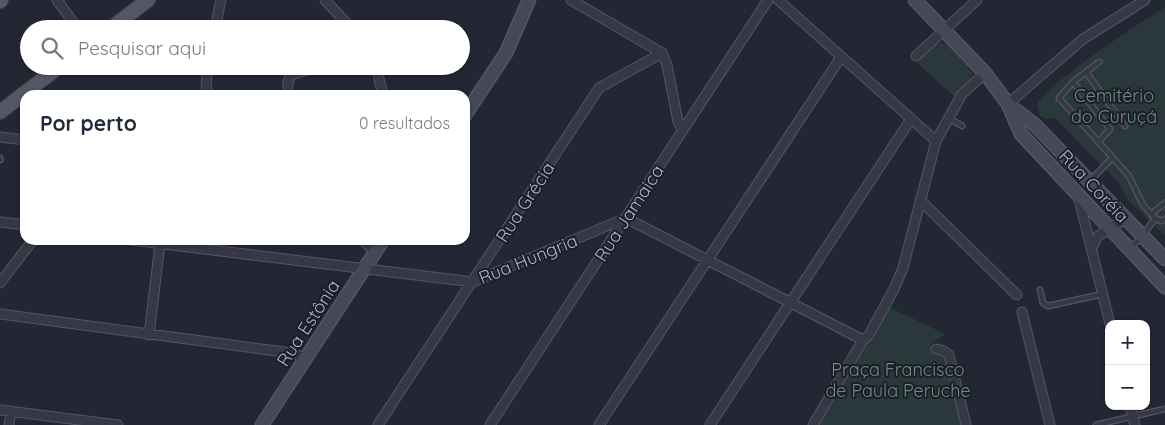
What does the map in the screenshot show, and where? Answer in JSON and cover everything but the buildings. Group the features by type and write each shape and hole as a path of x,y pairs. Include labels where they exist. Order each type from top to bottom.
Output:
{"main road":[{"path":"122,20 148,0"},
{"path":"29,90 48,75"},
{"path":"0,112 20,97"}],"street":[{"path":"57,0 71,20"},
{"path":"218,20 221,0"},
{"path":"325,0 344,20"},
{"path":"470,108 506,52 529,0"},
{"path":"571,0 662,52 667,65 678,122 683,130"},
{"name":"Rua Jamaica","path":"490,425 768,0"},
{"path":"778,0 936,141"},
{"name":"Rua Coréia","path":"915,0 985,73 1008,104 1021,134 1165,287"},
{"path":"916,56 977,0"},
{"path":"1008,104 1083,39 1145,0"},
{"name":"Rua Grécia","path":"378,425 599,88 662,52"},
{"path":"600,425 841,57"},
{"path":"813,425 863,340 869,335 899,278 936,141 964,90 985,73"},
{"path":"207,75 207,90"},
{"path":"288,90 288,82 291,75"},
{"path":"378,75 382,90"},
{"name":"Rua Coréia","path":"1008,104 1034,124 1165,259"},
{"path":"710,425 911,119"},
{"path":"0,137 20,139"},
{"path":"1078,195 1088,242 1092,248 1109,320"},
{"path":"920,200 1017,294"},
{"path":"626,218 863,340"},
{"name":"Rua Hungria","path":"181,245 364,270 473,282 626,218"},
{"path":"1092,248 1098,236 1126,218"},
{"path":"0,222 20,224"},
{"path":"0,283 3,275 29,245"},
{"path":"149,334 166,245"},
{"path":"368,245 376,252"},
{"name":"Rua Estônia","path":"262,425 381,245"},
{"path":"1022,312 1050,425"},
{"path":"0,314 291,353 306,358"},
{"path":"936,350 944,351 950,358 966,425"},
{"path":"0,410 118,425"},
{"path":"9,425 11,411"}],"lane":[{"path":"1099,62 1073,82 1059,98 1098,142 1110,159 1128,176 1143,205 1155,218 1161,221 1165,219"},
{"path":"1086,72 1125,126"},
{"path":"1073,82 1110,129 1098,142"},
{"path":"949,118 962,126"},
{"path":"1090,181 1110,159"},
{"path":"1151,214 1165,203"},
{"path":"1130,248 1143,236 1155,218"},
{"path":"1040,290 1043,303 1048,306 1103,294"},
{"path":"1096,425 1133,421 1165,408"}],"green space":[{"name":"Cemitério do Curuçá","path":"1165,7 1165,236 1127,199 1118,182 1055,118 1045,119 1040,116 1037,105 1044,95 1075,69"},
{"path":"943,43 949,45 973,73 955,97 916,62 934,45"},
{"name":"Praça Francisco de Paula Peruche","path":"889,307 945,334 931,344 933,350 949,355 966,425 817,425"}]}
